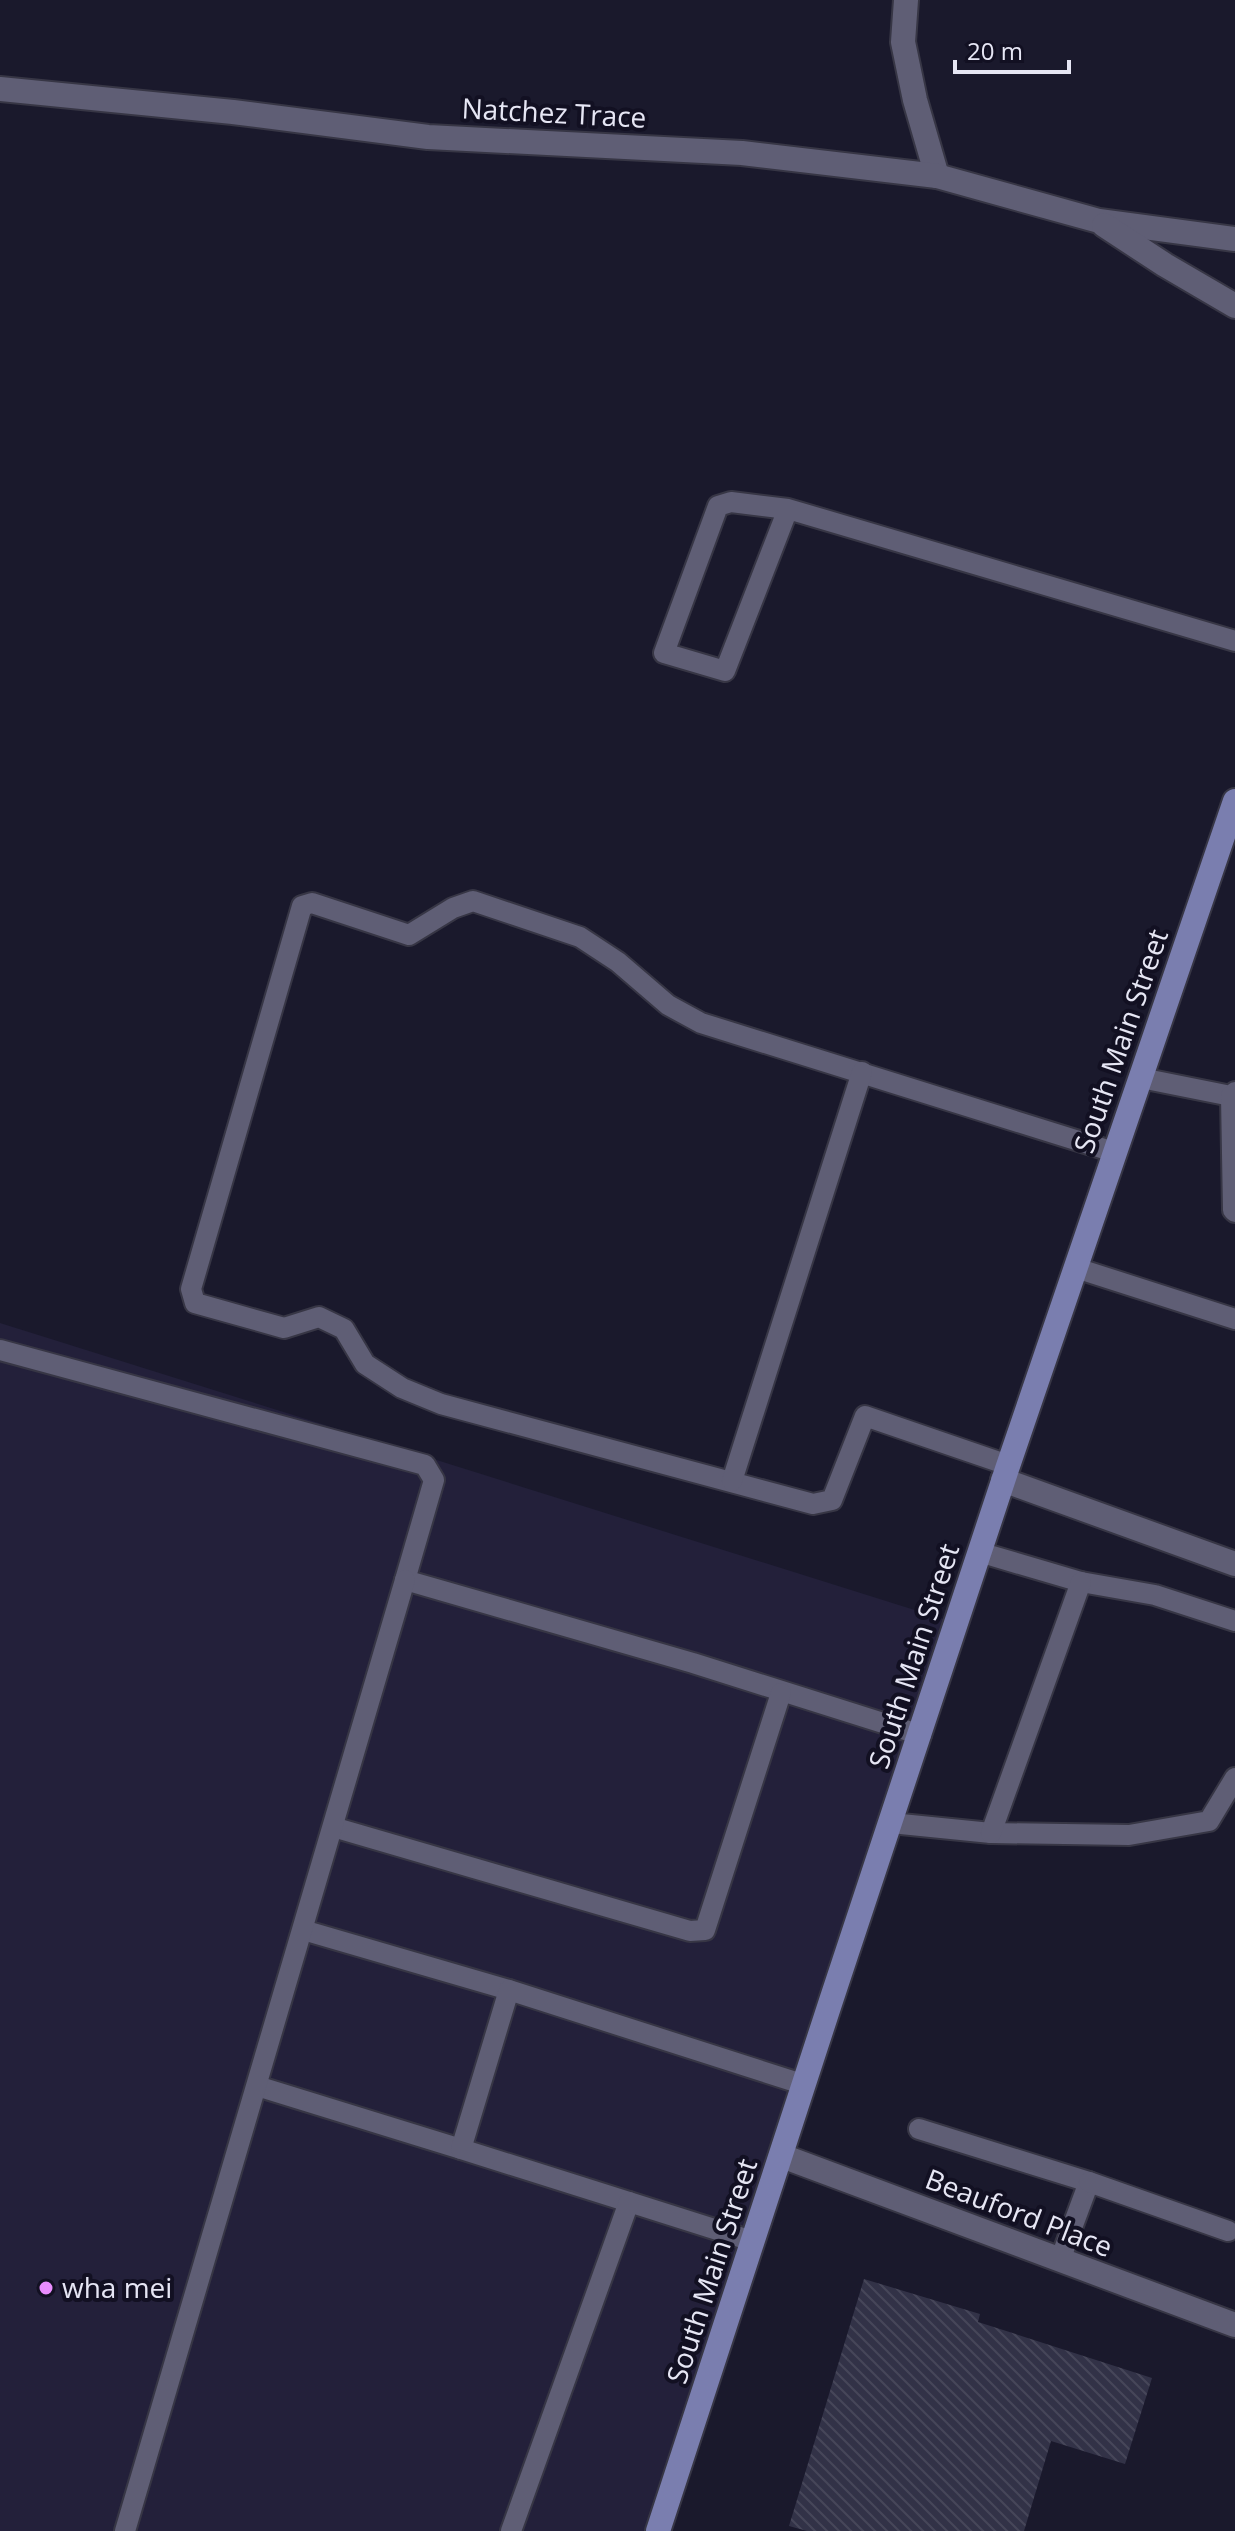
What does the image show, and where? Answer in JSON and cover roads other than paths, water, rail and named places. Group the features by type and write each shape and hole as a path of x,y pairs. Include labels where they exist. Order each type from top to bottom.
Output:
{"main road":[{"name":"South Main Street","path":"658,2531 782,2156 802,2084 921,1735 979,1552 1114,1152 1230,836 1235,801"}],"street":[{"path":"906,0 903,42 915,100 937,176"},
{"name":"Natchez Trace","path":"0,89 233,112 428,137 742,153 937,176 1099,221 1235,239"},
{"name":"Natchez Trace","path":"1099,221 1235,306"},
{"path":"1006,1472 1235,1564"},
{"name":"Beauford Place","path":"782,2156 1235,2325"}],"lane":[{"path":"788,509 725,671 664,653 718,506 731,502 788,509 1235,641"},
{"path":"1006,1472 865,1416 832,1500 813,1504 441,1404 402,1388 365,1364 344,1329 319,1317 284,1328 195,1303 191,1289 302,906 312,903 409,935 453,908 473,901 580,937 618,962 668,1005 701,1023 1114,1152"},
{"path":"732,1481 862,1072"},
{"path":"1141,1078 1233,1094 1235,1212"},
{"path":"1076,1268 1235,1319"},
{"path":"0,1350 425,1465 434,1480 125,2531"},
{"path":"979,1552 1081,1582 1155,1595 1235,1621"},
{"path":"405,1580 693,1663 921,1735"},
{"path":"991,1833 1081,1582"},
{"path":"333,1827 690,1931 705,1930 781,1693"},
{"path":"891,1823 991,1833 1129,1835 1209,1821 1235,1778"},
{"path":"303,1930 509,1990 802,2084"},
{"path":"461,2149 509,1990"},
{"path":"257,2086 752,2241"},
{"path":"919,2129 1089,2182 1228,2231"},
{"path":"1060,2260 1089,2182"},
{"path":"511,2531 629,2202"}],"place":[{"name":"wha mei","path":"46,2288"}]}
